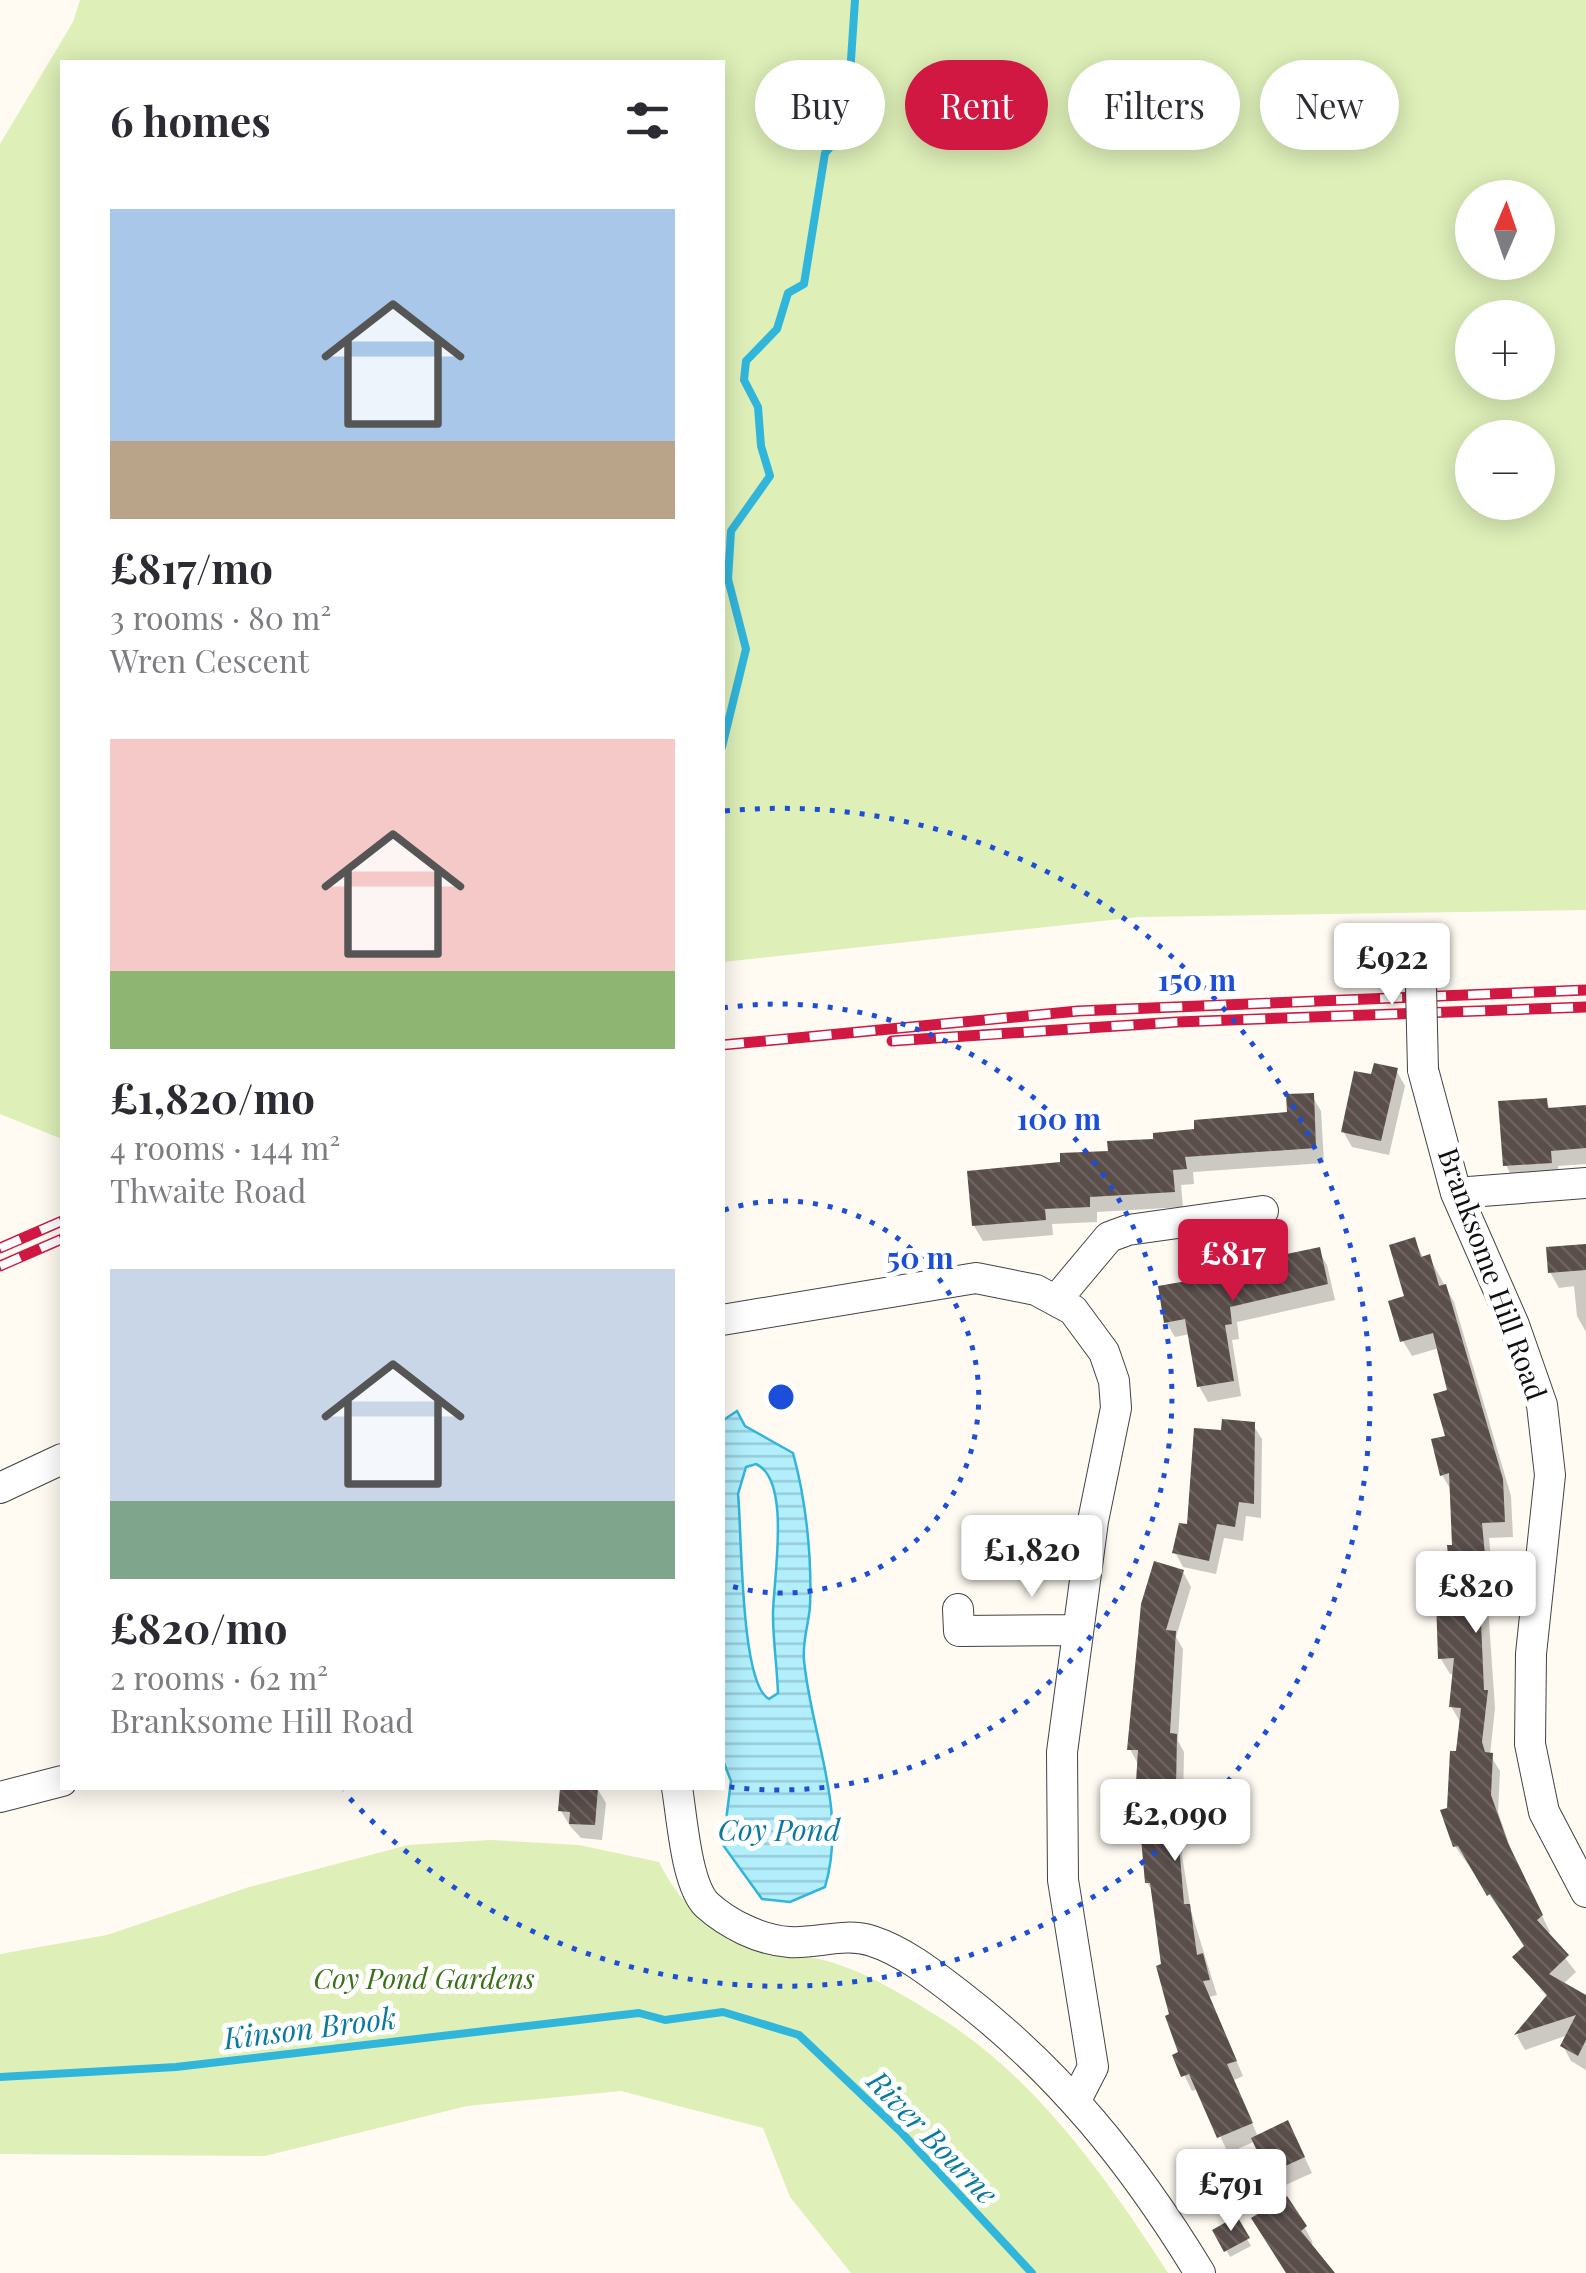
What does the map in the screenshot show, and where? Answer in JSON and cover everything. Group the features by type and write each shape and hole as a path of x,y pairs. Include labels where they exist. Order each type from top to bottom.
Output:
{"street":[{"name":"Branksome Hill Road","path":"1420,945 1424,1070 1456,1193 1514,1325 1542,1405 1550,1476 1531,1654 1530,1744 1544,1812 1586,1892"},
{"path":"1456,1193 1586,1183"},
{"path":"1058,1299 1109,1237 1128,1230 1263,1211"},
{"path":"725,1320 976,1278 998,1280 1058,1299 1089,1328 1114,1381 1116,1408 1077,1630 1062,1752 1065,1897 1093,2067 1076,2100"},
{"path":"0,1488 60,1460"},
{"path":"959,1632 1077,1630"},
{"path":"0,1796 60,1781"},
{"path":"677,1790 690,1864 703,1902 740,1929 788,1942 850,1937 897,1953 973,2005 1076,2100 1146,2185 1200,2273"}],"green space":[{"path":"80,0 1586,0 1586,910 1139,917 725,962 725,60 60,60 60,1138 0,1114 0,144 73,22"},
{"name":"Coy Pond Gardens","path":"490,1840 579,1845 659,1862 686,1903 722,1933 762,1950 848,1968 942,2019 977,2043 1039,2101 1095,2168 1168,2273 851,2273 790,2197 763,2128 621,2091 467,2106 265,2156 0,2154 0,1954 107,1935 249,1887 408,1845"}],"water":[{"name":"Coy Pond","path":"737,1411 745,1426 793,1453 798,1471 809,1548 810,1606 804,1660 826,1773 832,1829 825,1887 790,1902 762,1899 723,1845 731,1781 725,1766 725,1419","holes":["756,1464 767,1474 774,1490 778,1533 773,1614 778,1693 769,1699 752,1666 744,1605 738,1494 746,1467"]}],"building":[{"path":"1374,1063 1398,1068 1381,1141 1341,1132 1354,1071 1371,1074"},
{"path":"1314,1093 1316,1148 1185,1157 1187,1169 1173,1170 1175,1192 1090,1197 1090,1207 1045,1209 1046,1220 972,1226 967,1171 1060,1162 1060,1153 1108,1151 1107,1141 1153,1139 1153,1133 1194,1129 1194,1120 1287,1112 1286,1094"},
{"path":"1547,1098 1548,1108 1586,1105 1586,1148 1551,1151 1552,1163 1503,1166 1498,1101"},
{"path":"1415,1237 1421,1257 1430,1254 1439,1286 1446,1284 1503,1479 1505,1522 1482,1523 1487,1577 1479,1577 1484,1690 1488,1690 1482,1742 1485,1752 1493,1753 1491,1795 1508,1843 1543,1915 1537,1920 1569,1955 1549,1974 1586,1995 1586,2040 1578,2056 1560,2046 1576,2015 1514,2035 1547,1995 1512,1957 1524,1946 1490,1894 1487,1896 1458,1846 1453,1847 1440,1810 1447,1808 1450,1751 1456,1751 1461,1708 1449,1707 1454,1658 1438,1659 1436,1600 1452,1600 1447,1545 1452,1545 1449,1473 1440,1476 1431,1439 1445,1436 1433,1394 1447,1390 1433,1333 1400,1342 1388,1301 1404,1296 1389,1245"},
{"path":"1586,1244 1586,1270 1548,1273 1546,1247"},
{"path":"1320,1247 1328,1284 1230,1307 1232,1324 1225,1325 1234,1381 1197,1387 1185,1319 1164,1323 1158,1286 1198,1279 1197,1273"},
{"path":"1222,1419 1255,1422 1254,1504 1239,1502 1235,1527 1217,1524 1209,1561 1172,1553 1179,1523 1187,1524 1194,1428 1221,1430"},
{"path":"1154,1561 1184,1570 1166,1630 1176,1631 1170,1733 1177,1734 1175,1844 1179,1844 1184,1904 1190,1904 1197,1955 1203,1953 1210,1980 1203,1981 1237,2061 1227,2064 1253,2123 1217,2138 1189,2074 1181,2077 1172,2055 1178,2052 1165,2016 1169,2014 1156,1966 1161,1964 1150,1883 1145,1883 1139,1815 1134,1815 1138,1750 1127,1750 1141,1604"},
{"path":"560,1790 598,1790 595,1825 569,1824 570,1812 558,1811"},
{"path":"1288,2120 1305,2157 1268,2174 1251,2138"},
{"path":"1287,2196 1307,2226 1301,2231 1335,2273 1286,2273 1251,2218"},
{"path":"1237,2216 1250,2238 1224,2252 1212,2230"}],"waterway":[{"name":"River Bourne","path":"725,735 746,649 728,579 731,531 770,476 761,446 758,407 744,380 746,361 777,329 788,293 804,284 825,153 859,114 861,99 850,75 855,0"},
{"name":"Kinson Brook","path":"0,2077 176,2067 639,2013 665,2020 723,2012 799,2035 900,2131 1032,2273"}],"railway":[{"path":"725,1045 1078,1011 1586,990"},
{"path":"892,1041 1177,1022 1586,1007"},
{"path":"0,1248 60,1222"},
{"path":"0,1266 60,1240"}]}
